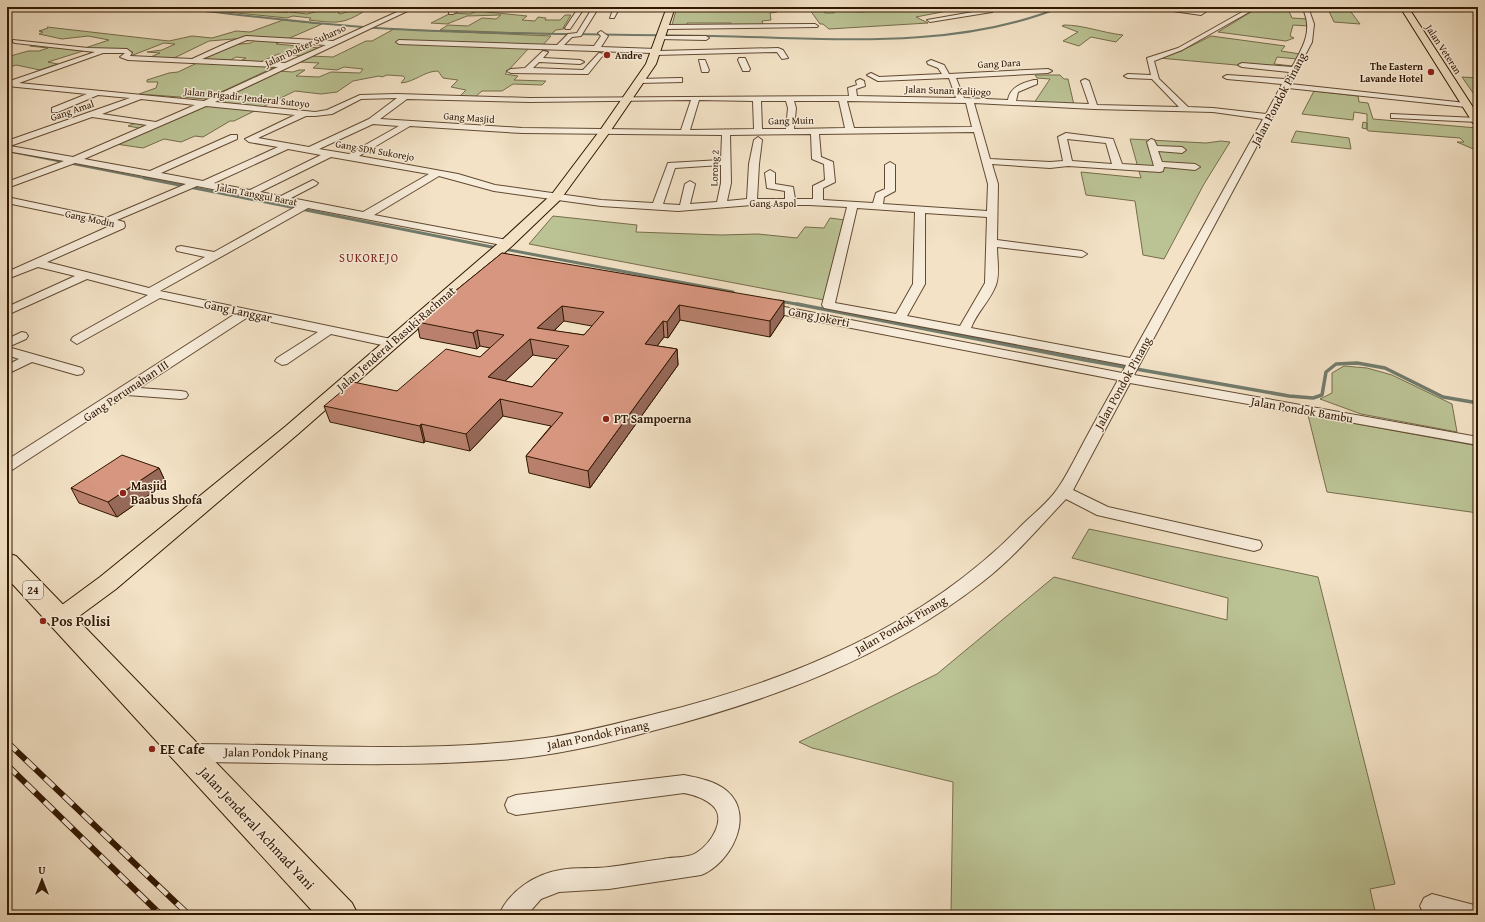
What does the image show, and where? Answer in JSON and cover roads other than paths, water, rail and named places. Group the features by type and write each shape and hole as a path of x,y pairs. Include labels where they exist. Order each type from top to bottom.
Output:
{"highway":[{"name":"24","path":"7,562 59,619"},
{"name":"Jalan Jenderal Achmad Yani","path":"59,619 187,752 340,915"}],"main road":[{"name":"Jalan Jenderal Basuki Rachmat","path":"59,619 128,567 292,430 391,343 500,253 556,197 608,127 655,57 671,7"},
{"name":"Jalan Veteran","path":"1404,7 1466,104 1478,118"},
{"name":"Jalan Veteran","path":"1410,7 1478,118"}],"street":[{"name":"Jalan Dokter Suharso","path":"7,185 74,160 206,103 413,7"},
{"path":"451,13 462,7"},
{"path":"568,28 582,7"},
{"path":"559,48 569,36 579,35 596,7"},
{"path":"612,17 617,7"},
{"path":"930,20 991,11 981,7"},
{"path":"1179,7 1175,10 1201,14 1210,7"},
{"path":"1187,110 1180,101 1160,84 1155,77 1150,60 1180,49 1255,7"},
{"name":"Jalan Pondok Pinang","path":"187,752 399,755 478,752 545,747 672,718 741,698 804,676 862,649 933,610 977,577 1010,548 1064,492 1309,42 1312,30 1309,13 1305,7"},
{"path":"796,17 799,26"},
{"path":"663,34 784,24 815,26"},
{"path":"663,34 706,38"},
{"path":"7,43 31,35"},
{"path":"511,72 527,70 585,72 594,62 603,35"},
{"path":"192,62 231,43 246,38 335,43"},
{"path":"15,41 129,52 124,58 286,65"},
{"path":"399,42 559,48 655,57 774,50 781,51 784,58"},
{"path":"8,86 108,50"},
{"path":"530,51 598,51"},
{"path":"527,70 545,52"},
{"path":"537,60 594,62"},
{"path":"742,60 746,69"},
{"path":"702,62 705,70"},
{"path":"931,62 941,67 965,100 976,129 993,184 991,283 968,320 964,331"},
{"path":"1242,65 1295,70"},
{"name":"Gang Dara","path":"871,75 878,79 1048,71"},
{"path":"1128,76 1155,77"},
{"path":"1227,77 1466,104"},
{"path":"639,81 679,80"},
{"path":"853,99 852,88 861,86 860,81"},
{"path":"1085,81 1094,107"},
{"path":"1012,103 1013,93 1015,90 1034,82"},
{"name":"Jalan Brigadir Jenderal Sutoyo","path":"8,86 20,85 100,92 303,114 323,114 360,97 378,96 408,95 495,102 627,98"},
{"path":"378,96 390,87"},
{"path":"744,90 745,98"},
{"path":"55,110 100,92"},
{"path":"312,150 372,121 408,95"},
{"name":"Gang Amal","path":"7,144 143,97"},
{"name":"Jalan Sunan Kalijogo","path":"627,98 965,100 1094,107 1232,111 1269,117"},
{"path":"685,132 696,98"},
{"path":"752,202 754,164 758,136 757,98"},
{"path":"789,98 792,108 790,131"},
{"path":"843,99 850,130"},
{"path":"293,112 308,104"},
{"path":"249,138 303,114"},
{"path":"94,115 156,124"},
{"path":"1394,116 1478,118"},
{"name":"Gang Masjid","path":"372,121 500,130 608,127"},
{"path":"596,123 608,127"},
{"path":"351,157 408,124"},
{"name":"Gang Muin","path":"608,127 685,132 726,132 758,136 790,131 976,129"},
{"path":"815,131 817,160 828,162 830,182 818,186 818,203"},
{"name":"Lorong 2","path":"722,204 726,183 726,132"},
{"name":"Gang SDN Sukorejo","path":"223,136 249,138 289,145 464,178 494,188 556,197"},
{"path":"152,174 234,137"},
{"path":"1068,163 1062,137 1110,140 1118,167"},
{"path":"107,221 289,145"},
{"path":"986,160 1050,165 1068,163 1159,170 1159,164 1152,145 1182,150"},
{"name":"Jalan Tanggul Barat","path":"7,148 152,174 195,184 283,199 298,209 364,216 500,253"},
{"path":"252,193 331,153"},
{"path":"657,207 670,165 726,162"},
{"path":"1159,164 1195,167"},
{"path":"878,206 880,195 890,191 890,165"},
{"path":"364,216 438,173"},
{"path":"770,173 770,186 790,189 790,202"},
{"path":"283,199 313,183"},
{"path":"684,208 690,184"},
{"name":"Gang Aspol","path":"556,197 657,207 684,208 752,202 790,202 853,204 992,214"},
{"name":"Gang Modin","path":"7,200 107,221 120,226 7,276"},
{"path":"853,204 828,305 964,331 1131,369"},
{"path":"78,340 215,255 298,209"},
{"path":"900,319 919,284 920,209"},
{"path":"992,243 1082,254"},
{"path":"181,249 215,255"},
{"name":"Gang Langgar","path":"37,263 154,293 391,343"},
{"path":"7,311 85,276"},
{"name":"Gang Jokerti","path":"749,304 1131,369"},
{"name":"Gang Perumahan III","path":"7,468 246,313"},
{"path":"282,361 329,330"},
{"path":"7,344 22,336"},
{"path":"7,351 77,371"},
{"path":"7,370 31,358"},
{"name":"Jalan Pondok Bambu","path":"1131,369 1478,441"},
{"path":"125,391 181,395"},
{"path":"1064,492 1103,511 1254,545"},
{"path":"512,915 533,891 559,881 608,878 700,864 719,846 725,837 729,821 727,808 720,798 703,788 684,784 516,805"},
{"path":"1432,906 1471,915"}],"waterway":[{"path":"169,7 281,20 433,31 845,39 890,39 934,36 977,30 1020,21 1061,7"},
{"path":"7,151 149,179"},
{"path":"144,178 497,248"},
{"path":"504,249 733,292"},
{"path":"779,301 802,305"},
{"path":"797,304 1085,360 1289,396 1313,398 1322,395 1326,372 1336,364 1357,363 1385,368 1443,397 1478,403"}],"railway":[{"path":"7,742 189,915"},
{"path":"7,765 161,915"}],"place":[{"name":"Andre","path":"607,55"},
{"name":"The Eastern Lavande Hotel","path":"1431,72"},
{"name":"PT Sampoerna","path":"606,419"},
{"name":"Masjid Baabus Shofa","path":"123,493"},
{"name":"Pos Polisi","path":"43,621"},
{"name":"EE Cafe","path":"152,749"}],"district":[{"name":"SUKOREJO","path":"369,258"}]}
